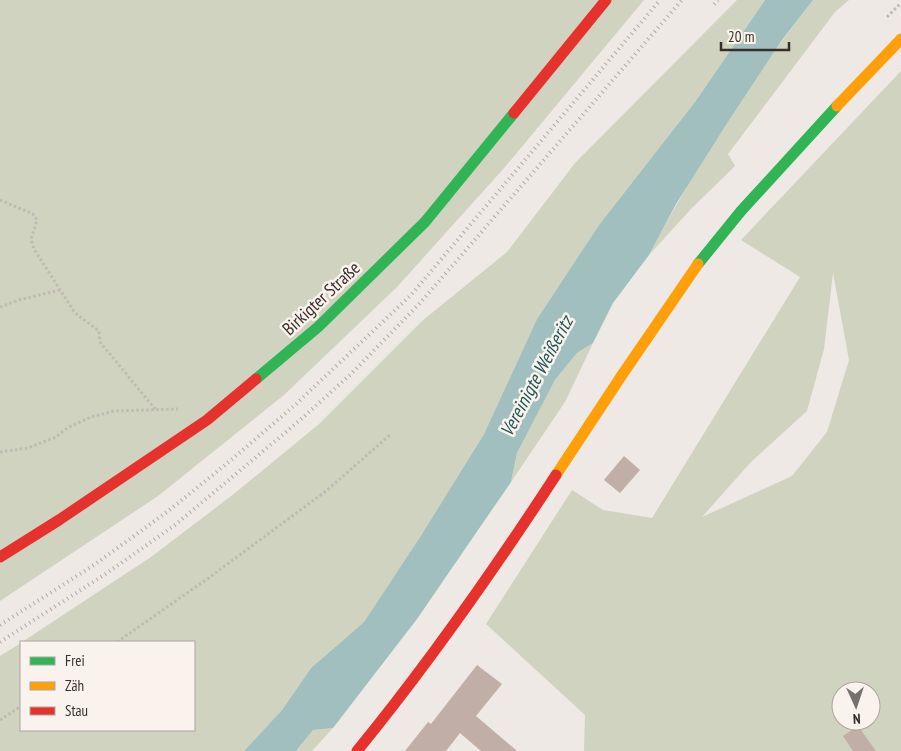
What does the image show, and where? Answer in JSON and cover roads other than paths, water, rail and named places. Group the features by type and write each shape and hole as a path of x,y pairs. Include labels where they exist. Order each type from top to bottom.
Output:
{"main road":[{"name":"Birkigter Straße","path":"0,557 59,520 207,420 318,327 425,222 606,0"},
{"path":"357,751 399,701 472,603 660,318 711,246 786,160 901,39"}],"water":[{"name":"Vereinigte Weißeritz","path":"765,0 813,0 782,40 729,120 676,204 649,255 613,303 593,343 577,353 555,380 517,453 511,482 417,619 333,728 313,730 296,751 244,751 282,710 311,668 364,622 422,534 484,434 537,319 599,225 695,102"}],"railway":[{"path":"0,625 94,565 167,512 295,405 411,295 660,0"},
{"path":"0,642 107,573 175,525 299,421 351,374 421,302 682,0"},
{"path":"714,4 718,0"}]}
